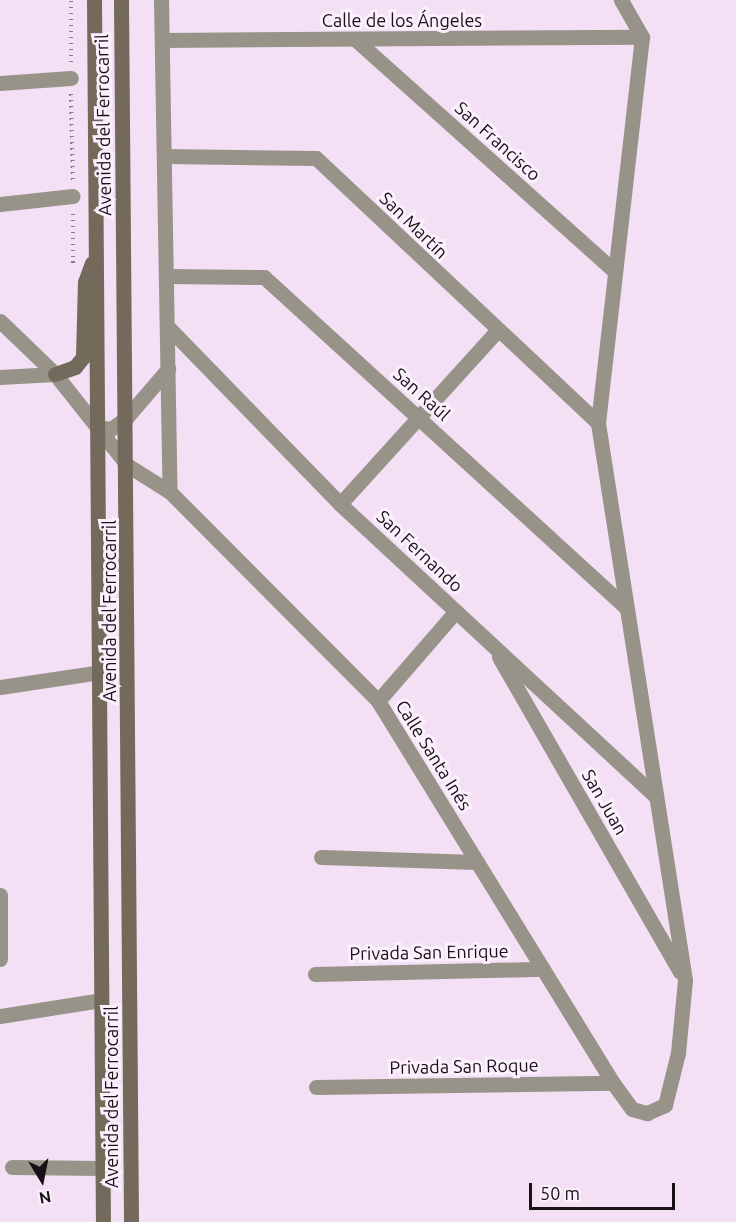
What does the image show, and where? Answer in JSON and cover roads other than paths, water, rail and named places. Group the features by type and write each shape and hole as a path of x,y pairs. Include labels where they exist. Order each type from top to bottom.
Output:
{"street":[{"name":"Avenida del Ferrocarril","path":"94,0 103,1222"},
{"name":"Avenida del Ferrocarril","path":"121,0 127,465 131,1222"},
{"path":"161,0 170,492"},
{"path":"621,0 642,37 597,423 685,980"},
{"name":"Calle de los Ángeles","path":"162,40 642,37"},
{"name":"San Francisco","path":"356,40 614,271"},
{"path":"0,83 71,78"},
{"name":"San Martín","path":"164,156 316,158 496,331 597,423"},
{"path":"0,204 73,196"},
{"path":"0,377 55,374 75,367 83,357 86,282 96,249"},
{"name":"San Raúl","path":"166,276 264,277 625,607"},
{"name":"Calle Santa Inés","path":"0,321 55,374 127,465 170,492 378,701 613,1083 632,1109 647,1113 665,1105 678,1053 685,980"},
{"name":"San Fernando","path":"167,326 340,504 655,796"},
{"path":"340,504 496,331"},
{"path":"97,427 111,429 126,418 168,369"},
{"path":"378,701 456,611"},
{"name":"San Juan","path":"491,644 685,980"},
{"path":"0,687 100,672"},
{"path":"321,857 477,862"},
{"path":"0,896 0,959"},
{"name":"Privada San Enrique","path":"315,974 543,969"},
{"path":"0,1016 101,1000"},
{"name":"Privada San Roque","path":"316,1087 613,1083"},
{"path":"12,1167 102,1168"}]}
